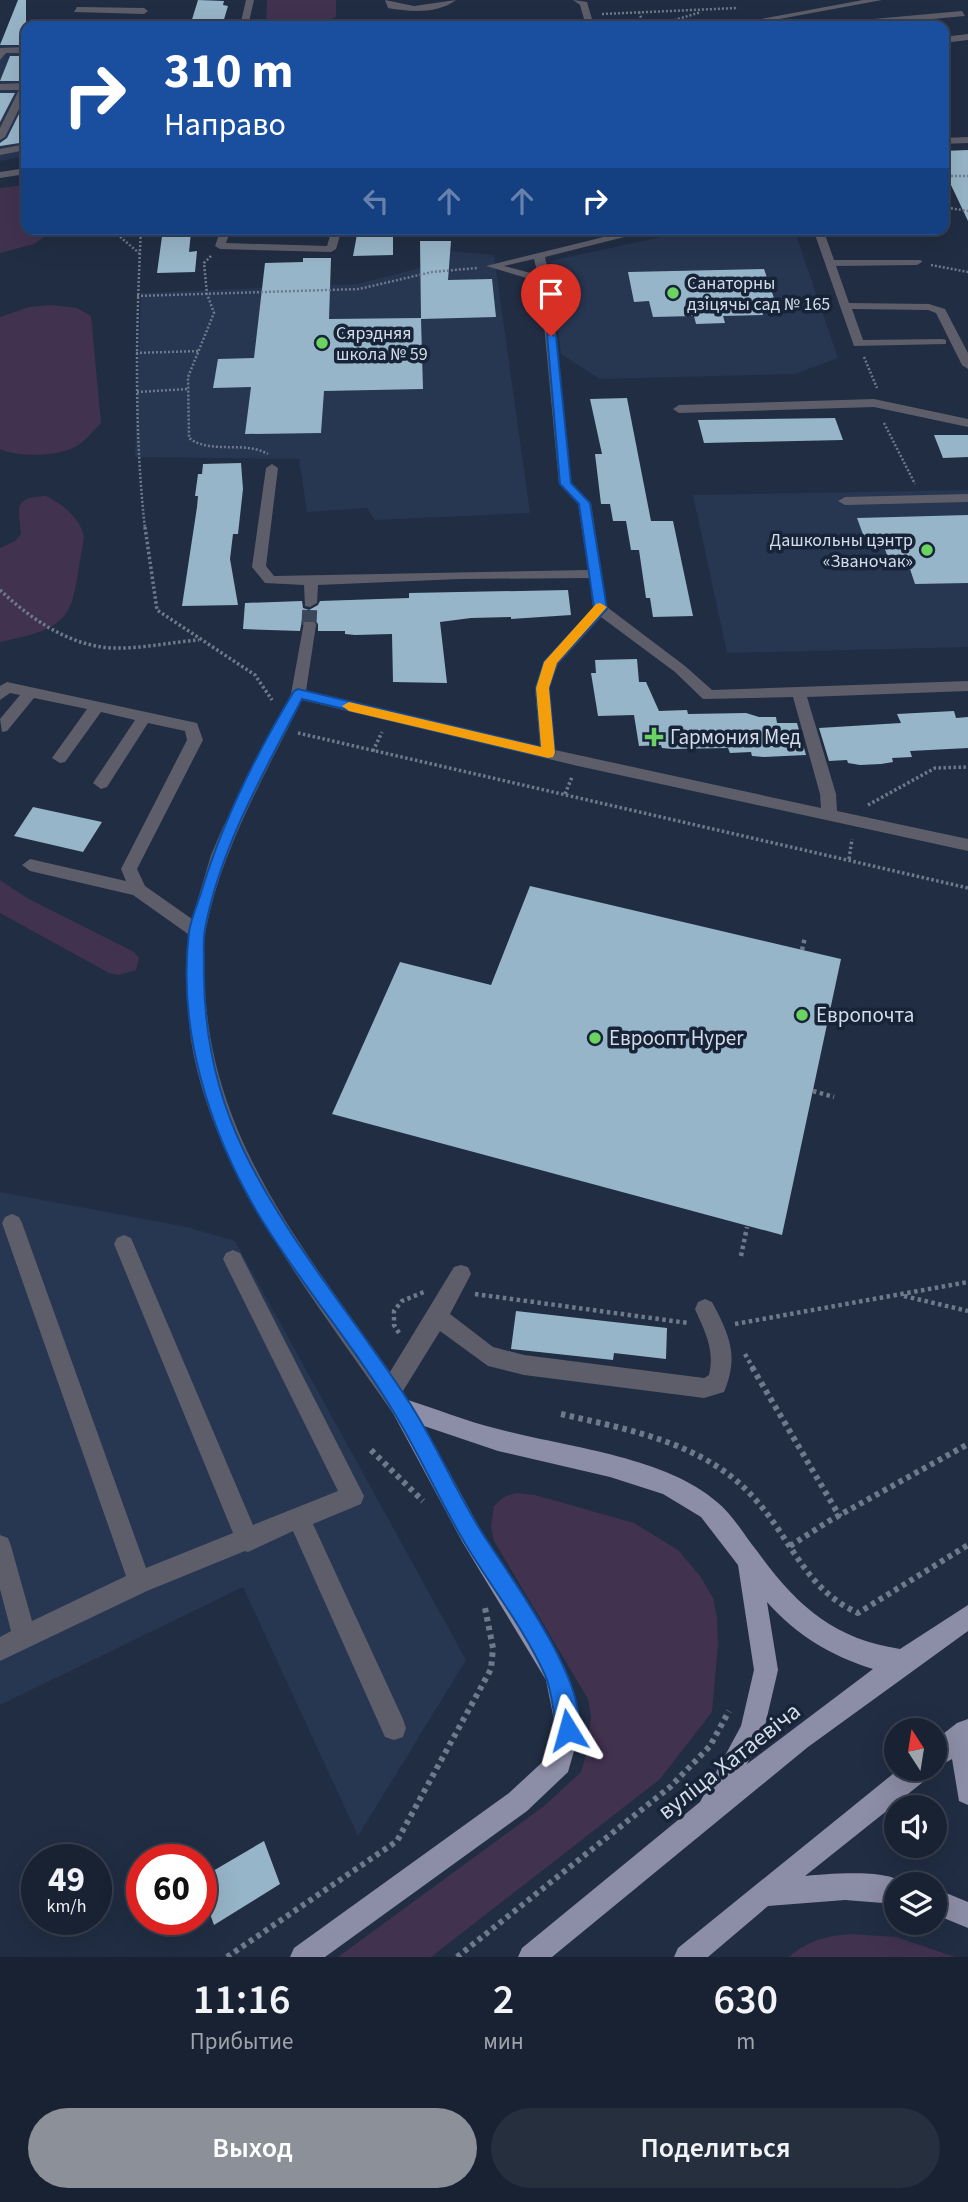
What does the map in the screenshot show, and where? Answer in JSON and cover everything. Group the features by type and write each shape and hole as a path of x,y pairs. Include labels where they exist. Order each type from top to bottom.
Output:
{"main road":[{"path":"397,1399 494,1438 642,1475 679,1491 708,1507 790,1611 825,1638 861,1656 901,1661"},
{"path":"303,1957 518,1802 559,1763 566,1740 566,1714 556,1674 471,1535 397,1399"},
{"path":"706,1815 752,1731 766,1670 749,1560"},
{"name":"вуліца Хатаевіча","path":"531,1957 901,1661 968,1617"},
{"path":"947,1747 967,1732"},
{"path":"967,1732 963,1750 968,1792"},
{"path":"687,1957 903,1782"},
{"path":"762,1894 822,1887 884,1890"},
{"path":"947,1906 968,1915"}],"street":[{"path":"77,10 143,15 149,0"},
{"path":"245,21 250,0"},
{"path":"389,0 391,6 405,8 440,6 452,0"},
{"path":"579,0 584,4 589,21"},
{"path":"754,21 878,0"},
{"path":"884,21 962,14"},
{"path":"775,17 783,21"},
{"path":"949,39 968,37"},
{"path":"0,57 3,50 21,50"},
{"path":"0,87 21,87"},
{"path":"0,137 21,97"},
{"path":"949,141 968,140"},
{"path":"0,152 21,148"},
{"path":"0,175 21,172"},
{"path":"224,235 220,246 331,249 335,235"},
{"path":"491,266 625,235"},
{"path":"820,235 858,344 942,342"},
{"path":"539,256 545,280 565,484 584,503 600,609 680,669 708,695 968,686"},
{"path":"830,263 917,262"},
{"path":"491,266 545,280"},
{"path":"845,306 929,307 941,311 968,365"},
{"path":"679,409 879,404 968,424"},
{"path":"272,468 259,566 270,580 596,574"},
{"path":"845,500 968,498"},
{"path":"310,581 310,603"},
{"path":"548,753 542,688 551,662 600,609"},
{"path":"309,625 298,694 248,790 219,855 197,931 196,986 200,1040 211,1085 234,1149 264,1207 397,1399 457,1282"},
{"path":"0,695 7,687 192,727 195,740 129,869 138,890"},
{"path":"2,727 30,692"},
{"path":"799,693 828,793 829,814"},
{"path":"298,694 548,753 968,845"},
{"path":"60,758 97,707"},
{"path":"101,783 144,717"},
{"path":"30,865 138,890 197,931"},
{"path":"12,1223 140,1583"},
{"path":"124,1244 248,1541"},
{"path":"0,1649 24,1635 140,1583 353,1496 233,1259"},
{"path":"437,1317 488,1356 524,1365 704,1388 716,1385 722,1373 723,1347 719,1320"},
{"path":"299,1519 394,1728"},
{"path":"0,1546 24,1635"}],"path":[{"path":"603,19 602,12 705,10 750,6"},
{"path":"671,21 705,10"},
{"path":"639,12 642,21"},
{"path":"949,176 968,176"},
{"path":"949,208 968,211"},
{"path":"118,235 140,253"},
{"path":"141,235 136,296 137,392 149,566 157,610 255,675 272,700"},
{"path":"220,246 204,263 207,294 214,313 188,377 189,438 193,443 262,449 269,455 272,468"},
{"path":"917,262 967,271"},
{"path":"136,296 359,289 432,272 491,266"},
{"path":"858,344 879,404 922,498"},
{"path":"136,353 198,351"},
{"path":"137,392 188,389"},
{"path":"0,590 19,608 64,637 110,648 200,640"},
{"path":"373,751 382,732"},
{"path":"298,733 968,888"},
{"path":"865,808 935,768 968,767"},
{"path":"565,794 572,777"},
{"path":"849,859 854,830"},
{"path":"802,950 805,937"},
{"path":"813,1091 834,1097"},
{"path":"741,1256 747,1227"},
{"path":"399,1333 392,1317 397,1304 411,1295 457,1282 489,1297 719,1320 902,1296 968,1282"},
{"path":"902,1296 968,1311"},
{"path":"719,1320 736,1337"},
{"path":"743,1349 840,1517"},
{"path":"790,1546 968,1444"},
{"path":"858,1613 968,1545"},
{"path":"457,1957 670,1787 710,1745 729,1712 732,1699"}],"shaded area":[{"path":"267,0 336,0 336,17 326,21 266,21"},
{"path":"0,42 21,42 21,157 0,161"},
{"path":"21,186 21,235 47,235 34,244 0,253 0,188"},
{"path":"670,235 796,235 838,358 795,374 600,379 561,354 550,261"},
{"name":"Сярэдняя школа № 59","path":"448,251 494,255 530,513 375,520 367,508 307,512 299,459 135,457 141,293 357,284 428,266"},
{"path":"51,305 77,308 91,316 101,423 74,448 41,455 8,452 0,449 0,317 29,307"},
{"path":"968,490 968,647 727,653 693,495"},
{"path":"46,496 71,513 80,525 84,538 73,599 58,622 26,636 0,642 0,548 15,541 21,534 19,511 23,502"},
{"path":"0,880 27,898 134,952 139,958 136,970 119,975 109,973 0,913"},
{"path":"0,1192 187,1227 235,1241 466,1660 358,1836 243,1587 0,1705"},
{"path":"516,1493 535,1495 634,1523 678,1550 700,1576 713,1598 718,1644 712,1712 660,1779 431,1957 338,1957 544,1806 581,1772 587,1752 591,1716 588,1699 494,1541 491,1527 494,1506 504,1497"},
{"path":"850,1934 896,1937 955,1957 789,1957 817,1940"}],"building":[{"path":"18,0 26,0 26,21 21,21 21,45 0,45"},
{"path":"198,0 224,1 223,5 228,6 224,21 192,21"},
{"path":"10,56 21,56 21,81 0,81"},
{"path":"0,93 15,93 0,122"},
{"path":"21,110 21,143 0,146"},
{"path":"968,150 968,221 949,181 949,151"},
{"path":"162,235 191,235 189,252 197,251 195,272 157,273"},
{"path":"357,235 393,235 393,255 353,256"},
{"path":"420,241 451,241 448,280 492,279 496,317 421,319 423,389 324,391 321,433 245,434 251,387 213,388 218,359 254,358 265,263 303,262 303,258 331,258 329,319 421,318"},
{"name":"Санаторны дзіцячы сад № 165","path":"764,269 774,298 758,298 763,315 723,316 725,323 696,324 694,316 653,317 649,301 634,302 628,272"},
{"path":"627,398 651,521 673,521 693,616 653,617 650,598 646,598 639,550 631,550 626,521 613,521 610,504 601,504 595,454 602,454 590,399"},
{"path":"835,418 843,440 704,443 698,420"},
{"path":"934,435 968,435 968,457 943,458"},
{"path":"241,463 243,489 238,534 233,534 230,559 238,605 182,606 197,507 198,496 195,496 198,474 202,474 203,464"},
{"name":"Дашкольны цэнтр «Званочак»","path":"968,515 968,583 915,584 907,560 889,561 882,540 865,540 857,518"},
{"path":"568,590 571,615 511,619 471,618 440,622 447,683 393,682 392,634 355,635 345,634 345,631 318,631 318,624 314,619 302,620 300,631 243,629 245,603 302,601 303,608 309,610 320,601 409,598 409,593"},
{"path":"637,659 639,682 646,682 659,711 687,710 688,714 746,713 759,717 776,717 777,723 797,723 806,755 764,757 752,756 751,752 730,753 728,748 673,749 662,748 661,745 639,746 634,715 598,716 591,673 596,673 595,660"},
{"path":"954,711 956,718 968,717 968,748 910,751 912,757 892,758 893,762 881,764 860,765 848,763 847,760 829,761 819,728 901,723 897,714"},
{"path":"33,807 102,822 83,852 14,836"},
{"name":"Евроопт Hyper","path":"530,886 841,959 782,1235 332,1114 400,962 491,985"},
{"path":"516,1311 667,1328 666,1359 614,1353 613,1360 511,1349"},
{"path":"264,1841 280,1884 217,1923 217,1869"}],"tunnel":[{"path":"309,625 310,603"}],"slow traffic":[{"path":"349,706 548,753 542,688 551,662 600,607"}],"place":[{"name":"Санаторны дзіцячы сад № 165","path":"673,293"},
{"name":"Сярэдняя школа № 59","path":"322,343"},
{"name":"Дашкольны цэнтр «Званочак»","path":"927,550"},
{"name":"Гармония Мед","path":"654,737"},
{"name":"Европочта","path":"802,1015"},
{"name":"Евроопт Hyper","path":"595,1038"}],"route":[{"path":"551,336 565,484 584,503 600,609 551,662 542,688 548,753 298,694 263,759 219,855 197,931 196,986 200,1040 211,1085 234,1149 264,1207 391,1390 471,1535 543,1649 556,1674 563,1696 568,1730"}]}
